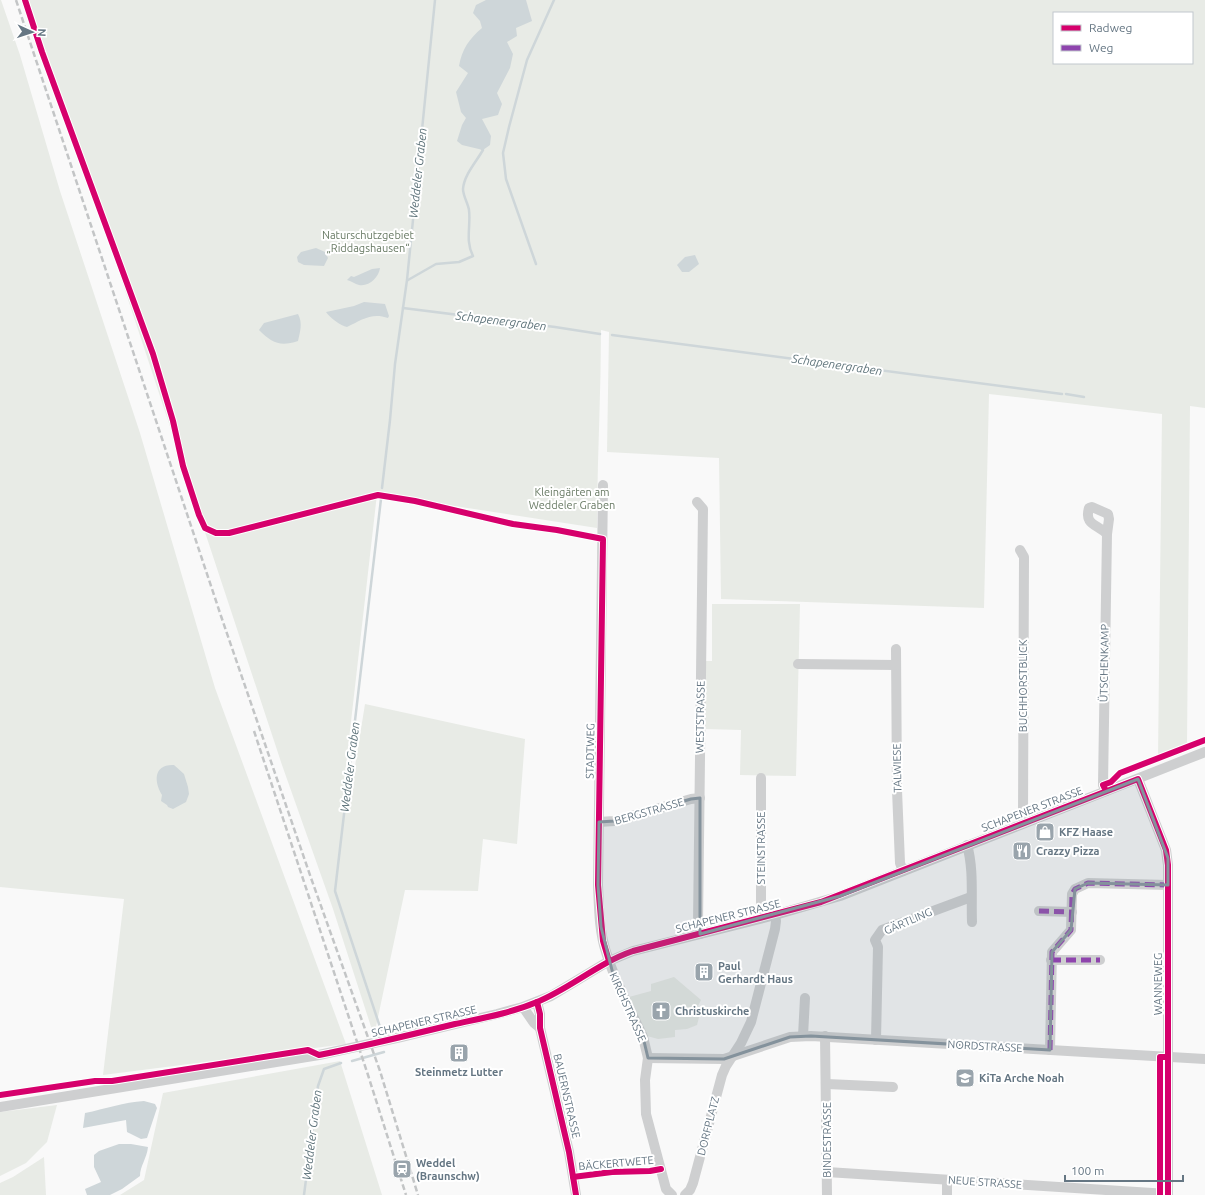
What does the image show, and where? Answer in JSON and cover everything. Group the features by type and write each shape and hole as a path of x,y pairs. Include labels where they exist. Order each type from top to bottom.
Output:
{"street":[{"name":"STADTWEG","path":"603,485 598,897 603,941 609,961"},
{"name":"WESTSTRASSE","path":"697,502 703,509 698,924 700,934"},
{"name":"ÜTSCHENKAMP","path":"1106,791 1103,785 1107,534"},
{"name":"BUCHHORSTBLICK","path":"1020,550 1024,557 1024,822"},
{"name":"TALWIESE","path":"896,649 897,790 900,863 903,871"},
{"path":"798,664 896,665"},
{"name":"SCHAPENER STRASSE","path":"0,1106 319,1055 401,1038 523,1007 551,996 609,961 633,951 821,902 1205,752"},
{"name":"STEINSTRASSE","path":"761,778 761,918"},
{"name":"WANNEWEG","path":"1138,779 1166,850 1168,865 1168,1194"},
{"name":"BERGSTRASSE","path":"599,822 614,821 691,799 700,798"},
{"path":"967,845 970,854 972,922"},
{"path":"1050,1050 1052,952 1071,930 1072,894 1075,889 1088,883 1168,885"},
{"name":"GÄRTLING","path":"876,1040 878,948 875,940 882,930 971,897"},
{"path":"1039,911 1072,912"},
{"path":"672,1195 666,1188 646,1114 645,1080 648,1058 717,1060 732,1057 741,1043 751,1022 776,929 774,915"},
{"path":"1051,960 1100,960"},
{"name":"KIRCHSTRASSE","path":"609,961 613,974 643,1037 648,1058"},
{"path":"803,1036 804,998"},
{"name":"BAUERNSTRASSE","path":"538,1002 540,1028 569,1152 576,1195"},
{"name":"BAUERNSTRASSE","path":"523,1007 534,1023 540,1028"},
{"name":"NORDSTRASSE","path":"732,1057 790,1038 803,1036 826,1036 1205,1059"},
{"name":"BINDESTRASSE","path":"826,1036 827,1195"},
{"name":"DORFPLATZ","path":"685,1195 690,1190 693,1183 718,1087 726,1066 732,1057"},
{"path":"826,1084 893,1086"},
{"name":"NEUE STRASSE","path":"827,1172 1075,1191 1168,1194"},
{"path":"947,1180 947,1195"}],"highlighted area":[{"path":"1138,779 1168,858 1168,885 1088,883 1075,889 1071,930 1052,952 1050,1050 811,1036 790,1037 724,1059 648,1058 643,1037 613,974 601,927 598,885 599,822 614,821 691,799 700,798 700,934 840,896"}],"green space":[{"path":"0,0 20,55 60,191 140,433 215,688 346,1044 103,1075 124,899 0,887"},
{"name":"Naturschutzgebiet „Riddagshausen“","path":"29,0 1205,0 1205,408 1190,406 1187,744 1158,757 1162,414 989,394 984,608 721,599 719,458 607,452 609,332 601,330 597,528 377,494 344,783 352,785 365,704 525,739 517,844 483,839 478,891 405,890 374,1036 333,909 282,765"},
{"path":"712,604 800,604 796,776 740,775 741,730 704,729 705,661 712,661"},
{"path":"674,977 701,1000 698,1006 701,1009 697,1025 687,1029 675,1030 675,1037 658,1039 647,1036 629,997 651,991 651,984"},
{"path":"340,1061 382,1195 120,1195 144,1180 163,1093"},
{"path":"57,1105 47,1142 26,1163 0,1176 0,1112"},
{"path":"44,1157 46,1195 0,1195 0,1183 13,1177"}],"shaded area":[{"path":"486,0 526,0 532,21 516,28 517,36 507,42 513,54 510,68 497,93 502,104 498,115 482,119 491,136 490,145 483,150 462,145 457,141 466,118 461,112 456,92 468,73 459,66 464,49 473,36 482,28 480,21 473,13 476,5"},
{"path":"316,248 325,252 328,258 324,266 304,265 298,262 297,257 301,252"},
{"path":"695,255 699,264 689,272 682,272 677,265 685,257"},
{"path":"380,268 376,278 370,283 359,285 347,280 351,276 354,277 372,269"},
{"path":"364,302 385,304 389,316 388,318 382,316 372,316 362,319 347,327 335,321 326,312 354,306"},
{"path":"298,314 301,324 298,341 286,344 277,343 272,341 259,330 264,323"},
{"path":"174,765 184,774 189,794 186,802 173,809 161,801 162,795 159,790 157,775 162,767"},
{"path":"144,1101 155,1104 157,1108 147,1138 141,1139 127,1132 126,1120 83,1128 85,1113 122,1104"},
{"path":"119,1144 131,1144 148,1147 140,1176 122,1189 110,1195 87,1195 85,1189 101,1182 94,1167 94,1155 99,1151"}],"waterway":[{"name":"Weddeler Graben","path":"382,488 395,364 407,280 435,0"},
{"path":"536,264 506,179 503,153 527,60 554,0"},
{"path":"408,280 436,264 459,262 473,256 469,245 469,210 463,189 468,174 483,150 482,149"},
{"name":"Schapenergraben","path":"403,308 600,334"},
{"name":"Schapenergraben","path":"612,335 1062,394"},
{"name":"Schapenergraben","path":"1066,394 1084,397"},
{"name":"Weddeler Graben","path":"381,499 335,891 381,1030"},
{"name":"Weddeler Graben","path":"352,1061 384,1052"},
{"name":"Weddeler Graben","path":"304,1195 318,1086 324,1069 341,1063"}],"railway":[{"path":"16,0 221,616 311,878 380,1071 418,1195"},
{"path":"254,731 368,1075 406,1195"}],"marked path":[{"path":"1050,1050 1052,952 1071,930 1072,894 1075,889 1088,883 1168,885"},
{"path":"1039,911 1072,912"},
{"path":"1051,960 1100,960"}],"cycle path":[{"path":"25,0 42,52 153,354 173,421 183,466 199,515 205,528 216,533 229,533 378,495 415,501 513,524 557,530 603,539 598,885 603,941 609,961"},
{"path":"1106,791 1103,785 1111,782 1120,773 1205,740"},
{"path":"0,1095 95,1081 112,1081 308,1050 319,1055 507,1012 537,1002 561,990 608,962 633,951 821,902 1138,779 1166,850 1168,865 1168,1195"},
{"name":"BÄCKERTWETE","path":"537,1002 540,1014 540,1028 569,1152 576,1195"},
{"path":"1160,1195 1160,1057 1168,1057"},
{"name":"BÄCKERTWETE","path":"573,1177 612,1172 650,1171 661,1169"}],"place":[{"name":"KFZ Haase","path":"1045,832"},
{"name":"Crazzy Pizza","path":"1022,851"},
{"name":"Paul Gerhardt Haus","path":"704,972"},
{"name":"Christuskirche","path":"661,1011"},
{"name":"Steinmetz Lutter","path":"459,1053"},
{"name":"KiTa Arche Noah","path":"965,1078"},
{"name":"Weddel (Braunschw)","path":"402,1169"}],"park label":[{"name":"Kleingärten am Weddeler Graben","path":"572,498"}]}
